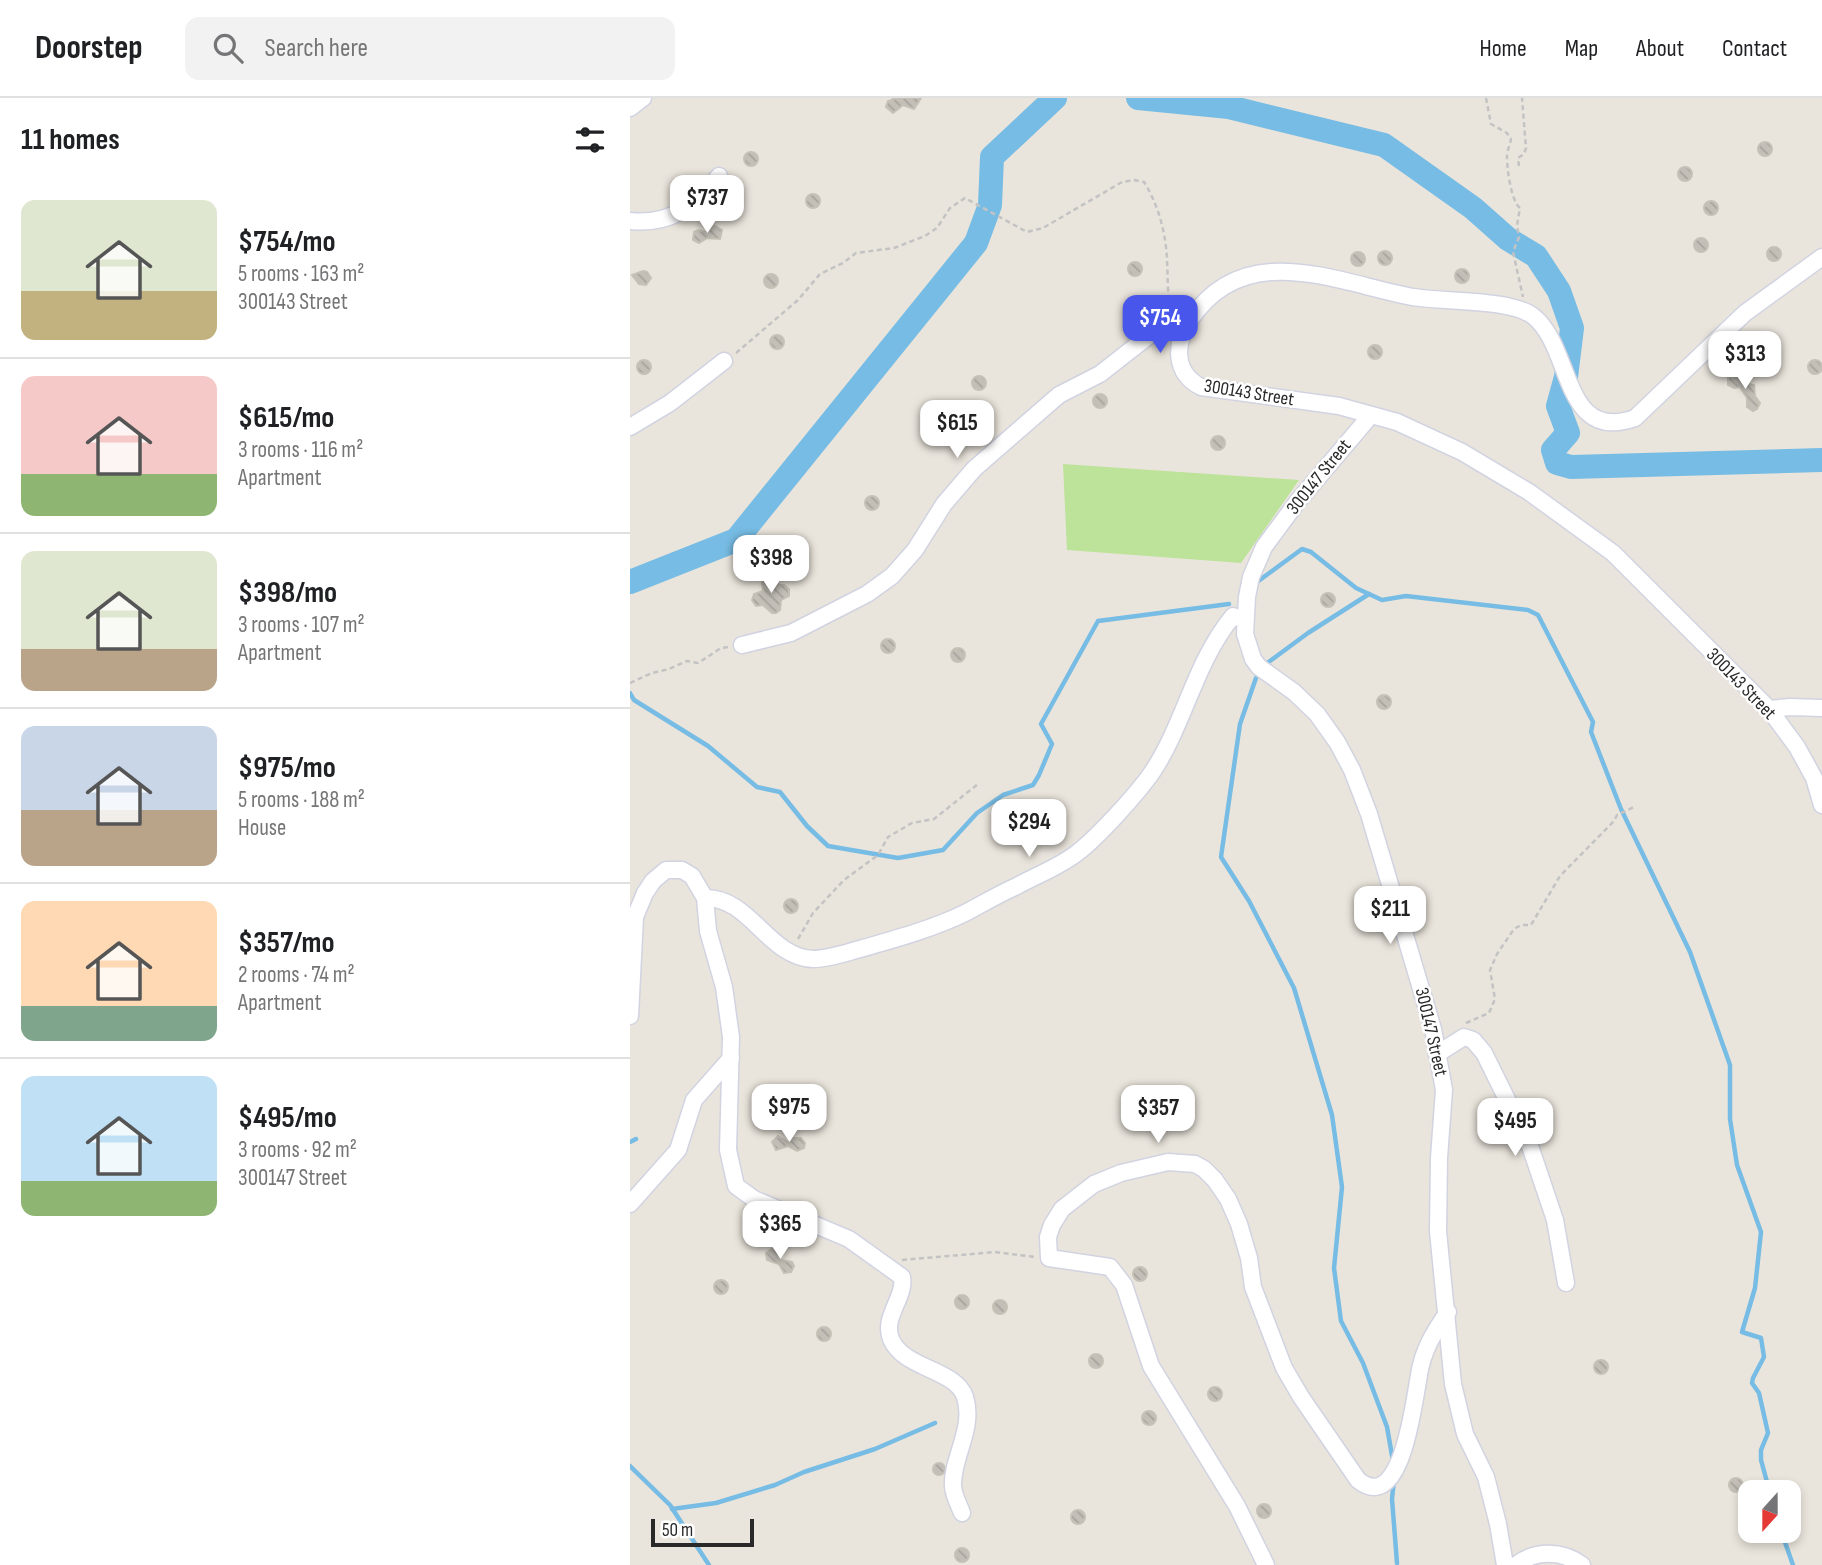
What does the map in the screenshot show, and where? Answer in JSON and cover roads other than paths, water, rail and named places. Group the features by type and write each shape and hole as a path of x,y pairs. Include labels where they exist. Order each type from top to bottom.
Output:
{"street":[{"path":"630,108 643,98"},
{"path":"630,220 647,222 676,215 710,188 719,176"},
{"name":"300143 Street","path":"1822,257 1745,313 1635,418 1620,423 1597,421 1587,414 1566,377 1554,345 1541,325 1524,311 1510,306 1413,296 1331,277 1283,271 1248,275 1223,288 1180,326 1178,360 1187,378 1201,387 1339,407 1397,422 1462,452 1530,492 1613,553 1769,709 1797,747 1814,778 1822,804"},
{"path":"744,645 791,633 867,594 892,576 915,550 944,504 974,469 1059,395 1100,374 1166,324 1180,326"},
{"path":"630,427 670,402 724,361"},
{"name":"300147 Street","path":"1371,415 1264,547 1251,577 1245,634 1253,659 1267,674 1294,692 1317,715 1337,742 1352,770 1369,814 1433,1028 1444,1090 1439,1158 1438,1231 1453,1384 1465,1434 1486,1477 1505,1565"},
{"path":"705,898 716,898 730,903 769,936 799,956 821,958 897,939 962,914 1060,864 1078,852 1151,773 1171,741 1203,663 1224,627 1233,617 1245,620"},
{"path":"1769,709 1822,708"},
{"path":"630,1016 635,917 645,893 662,873 678,869 691,877 705,898 708,931 724,987 731,1058 728,1150 736,1186 754,1199 849,1239 900,1275 903,1280 891,1316 889,1336 893,1343 926,1369 951,1380 965,1397 967,1420 953,1485 962,1513"},
{"path":"1437,1054 1464,1037 1478,1044 1484,1053 1530,1146 1555,1220 1566,1283"},
{"path":"630,1205 678,1150 694,1100 731,1058"},
{"path":"1266,1565 1237,1506 1151,1366 1124,1285 1117,1274 1110,1267 1049,1258 1047,1244 1052,1225 1062,1209 1094,1184 1121,1173 1168,1162 1195,1164 1204,1169 1228,1199 1239,1224 1249,1258 1253,1287 1284,1368 1357,1480 1371,1486 1389,1479 1401,1461 1428,1341 1448,1312"},
{"path":"1516,1565 1525,1558 1553,1553 1574,1559 1582,1565"}],"waterway":[{"path":"630,582 736,540 976,243 990,205 992,157 1055,98"},
{"path":"1138,98 1229,107 1384,145 1473,208 1508,239 1536,256 1559,291 1572,328 1566,377 1558,406 1568,433 1553,450 1557,463 1571,467 1822,460"},
{"path":"1257,582 1302,549 1311,552 1356,588 1382,600 1406,596 1528,610 1538,615 1593,722 1591,732 1621,809 1690,952 1730,1065 1730,1119 1737,1165 1761,1232 1755,1288 1742,1332 1761,1338 1764,1357 1752,1383 1759,1393 1768,1433 1761,1450 1766,1480"},
{"path":"1266,664 1369,594"},
{"path":"630,693 634,700 708,746 757,787 780,792 807,826 828,846 898,858 943,850 977,813 1003,795 1033,785 1052,744 1041,724 1098,621 1229,604"},
{"path":"1256,678 1240,724 1221,857 1249,901 1294,988 1332,1115 1342,1187 1334,1268 1341,1321 1363,1363 1387,1427 1393,1461"},
{"path":"630,1142 636,1139"},
{"path":"672,1509 716,1503 775,1485 804,1472 875,1449 935,1423"},
{"path":"630,1466 670,1505 709,1565"},
{"path":"1394,1480 1392,1499 1397,1563"},
{"path":"1786,1544 1793,1565"}]}
